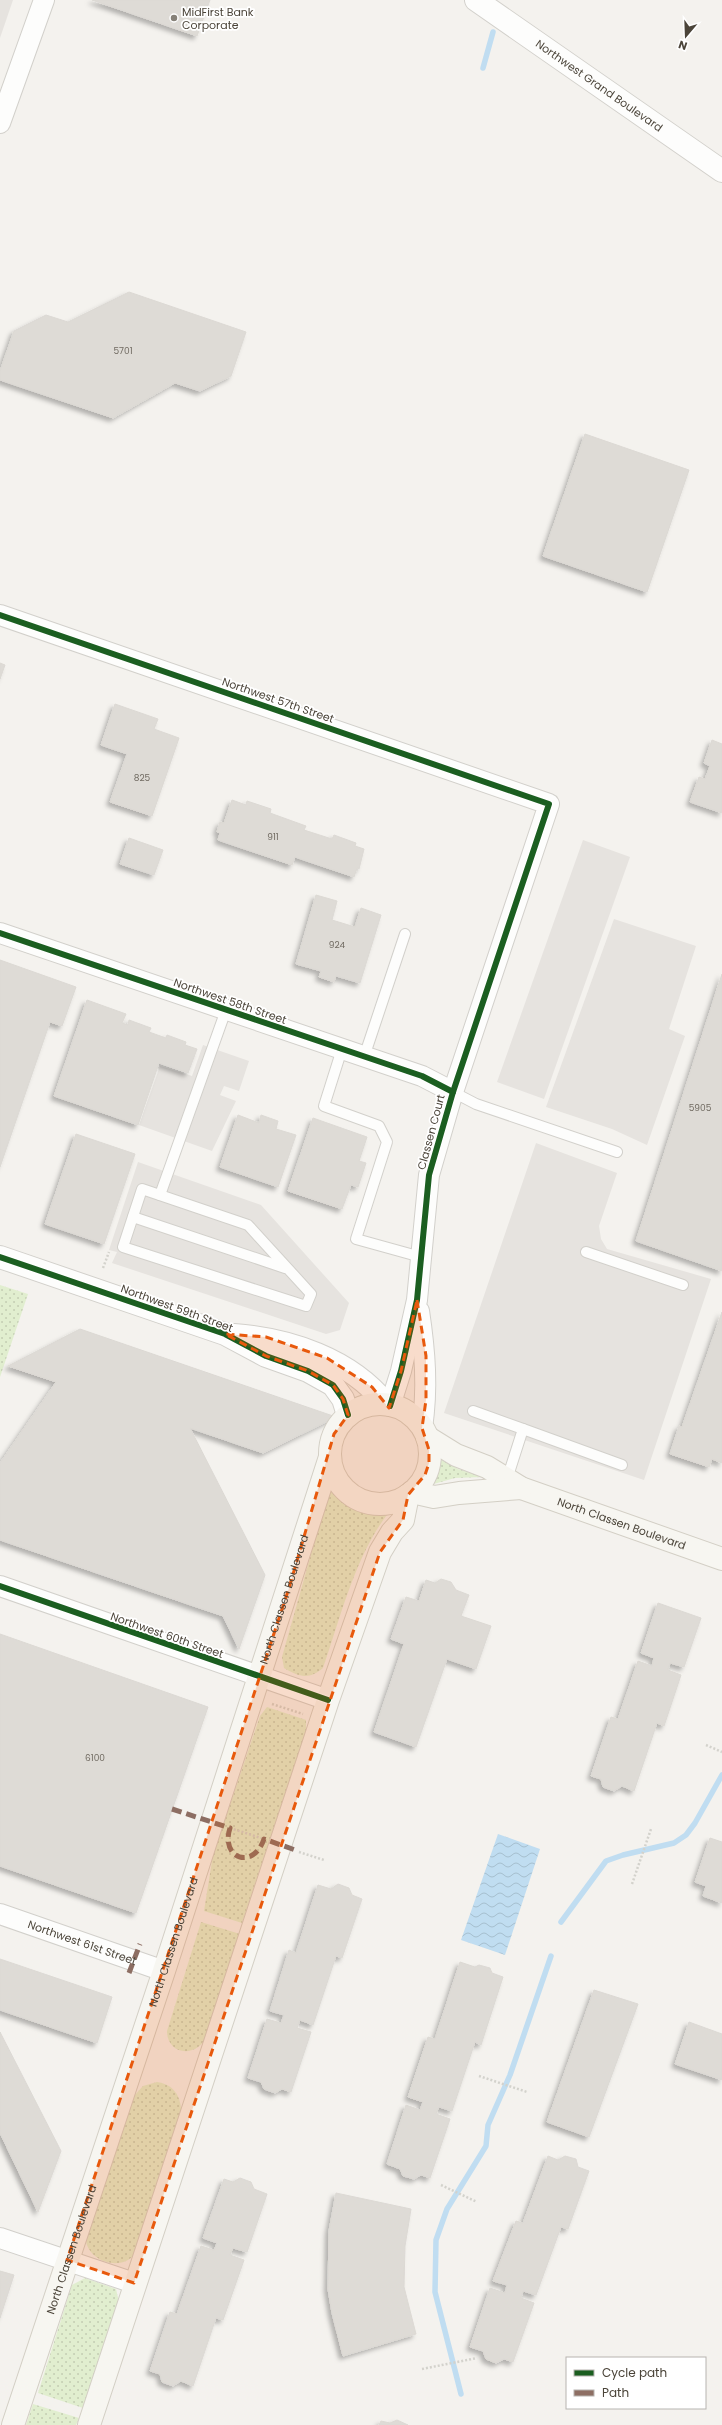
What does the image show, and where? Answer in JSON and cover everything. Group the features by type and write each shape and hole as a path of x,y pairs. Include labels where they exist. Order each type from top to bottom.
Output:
{"main road":[{"name":"North Classen Boulevard","path":"13,2425 66,2260 164,1971 330,1457 334,1434 348,1415 366,1406 388,1405 399,1408 411,1415 424,1433 456,1455 487,1467 514,1483 722,1559"},
{"path":"89,2425 134,2283 328,1700 380,1552 392,1532 403,1520 410,1493 425,1475 429,1463 429,1450 424,1433"},
{"name":"North Classen Boulevard","path":"330,1457 332,1470 338,1481 347,1491 358,1499 370,1503 383,1504 410,1493 434,1497 514,1483"}],"street":[{"path":"0,123 44,0"},
{"name":"Northwest Grand Boulevard","path":"476,0 722,171"},
{"name":"Northwest 57th Street","path":"0,615 549,804"},
{"name":"Classen Court","path":"388,1405 401,1372 417,1300 429,1175 453,1092 549,804"},
{"name":"Northwest 58th Street","path":"0,934 422,1076 453,1092"},
{"name":"Northwest 59th Street","path":"0,1256 225,1334 266,1356 308,1371 333,1385 343,1399 348,1415"},
{"name":"Classen Court","path":"417,1300 426,1356 424,1433"},
{"name":"Northwest 59th Street","path":"225,1334 266,1338 327,1358 372,1387 388,1405"},
{"name":"Northwest 60th Street","path":"0,1586 328,1700"},
{"name":"Northwest 61st Street","path":"0,1914 164,1971"},
{"path":"0,2238 134,2283"}],"lane":[{"path":"364,1057 405,934"},
{"path":"160,1196 226,1010"},
{"path":"342,1050 324,1106 379,1126 387,1142 356,1239 421,1257"},
{"path":"453,1092 476,1104 617,1152"},
{"path":"142,1189 160,1196 248,1225 311,1294 306,1306 123,1247 142,1189"},
{"path":"133,1217 287,1268"},
{"path":"586,1252 683,1285"},
{"path":"473,1411 622,1465"},
{"path":"514,1483 523,1429"}],"path":[{"path":"103,1268 109,1252"},
{"path":"270,1703 303,1714"},
{"path":"706,1745 722,1752"},
{"path":"230,1828 264,1839"},
{"path":"632,1884 650,1829"},
{"path":"298,1852 324,1860"},
{"path":"479,2076 527,2092"},
{"path":"441,2185 478,2202"},
{"path":"422,2369 477,2358"}],"highlighted area":[{"path":"417,1300 426,1356 426,1400 422,1428 429,1450 429,1463 425,1475 408,1495 403,1520 380,1552 134,2283 67,2260 289,1588 334,1434 348,1415 343,1399 333,1385 308,1371 266,1356 225,1334 266,1337 327,1358 372,1387 389,1408 401,1371"}],"green space":[{"path":"0,1285 28,1294 0,1377"},
{"path":"439,1458 458,1469 483,1477 455,1478 430,1485 436,1473"},
{"path":"330,1487 341,1499 356,1508 380,1513 389,1512 377,1529 358,1567 323,1668 318,1672 304,1676 284,1668 282,1657"},
{"path":"267,1707 306,1720 306,1731 242,1923 204,1911 213,1855 260,1716"},
{"path":"201,1922 240,1934 204,2041 193,2050 181,2051 171,2044 167,2031"},
{"path":"157,2082 168,2085 172,2088 180,2100 181,2111 133,2256 120,2263 105,2262 93,2254 88,2248 86,2241 134,2096 143,2086"},
{"path":"85,2278 116,2289 119,2302 83,2408 38,2393 72,2285"},
{"path":"33,2404 79,2418 76,2425 26,2425"}],"shaded area":[{"path":"0,0 13,0 0,38"},
{"path":"583,840 630,857 544,1099 497,1082"},
{"path":"614,919 696,946 669,1029 685,1036 647,1145 612,1129 546,1107"},
{"path":"203,1045 249,1061 239,1091 224,1086 220,1095 236,1101 212,1151 139,1125 160,1066 192,1076"},
{"path":"536,1143 617,1173 599,1226 601,1239 607,1249 711,1279 644,1480 444,1413"},
{"path":"138,1162 261,1205 349,1303 340,1330 326,1334 112,1263 117,1252 109,1250"}],"water":[{"path":"498,1834 540,1849 505,1955 461,1940"}],"building":[{"name":"MidFirst Bank Corporate","path":"92,0 210,0 197,36"},
{"path":"129,292 246,332 231,376 200,391 175,383 113,418 0,380 0,371 14,331 46,315 68,322"},
{"path":"585,434 689,470 647,592 543,556"},
{"path":"0,663 5,665 0,679"},
{"path":"115,704 158,719 154,729 179,738 152,816 110,802 127,754 101,745"},
{"path":"712,740 722,744 722,813 690,802 699,777 705,779 710,766 704,763"},
{"path":"232,800 246,805 247,801 271,809 270,813 306,826 304,830 332,839 334,835 356,843 355,846 364,849 359,869 357,868 354,877 295,857 292,865 218,840 220,833 217,832 220,822 224,823"},
{"path":"129,838 163,850 154,875 120,864"},
{"path":"316,895 337,901 332,920 355,927 361,908 381,915 360,983 336,976 334,982 319,977 321,971 296,964"},
{"path":"0,960 76,987 62,1026 50,1022 0,1167"},
{"path":"722,974 722,1271 636,1241"},
{"path":"87,1000 126,1014 122,1023 128,1025 129,1020 151,1028 149,1032 166,1038 167,1035 186,1042 185,1045 197,1049 188,1073 159,1063 138,1125 54,1096"},
{"path":"238,1115 259,1123 261,1115 278,1121 276,1129 296,1135 278,1187 220,1167"},
{"path":"313,1118 367,1137 359,1161 366,1163 358,1187 351,1185 342,1209 288,1191"},
{"path":"76,1134 135,1154 104,1244 45,1224"},
{"path":"722,1312 722,1463 712,1459 709,1467 670,1454 679,1426 682,1427"},
{"path":"80,1329 336,1417 263,1453 190,1428 265,1575 239,1649 223,1616 0,1540 0,1463 56,1382 8,1366"},
{"path":"441,1579 451,1582 456,1590 469,1595 461,1616 491,1626 476,1669 447,1659 416,1747 374,1732 404,1644 391,1639 406,1597 419,1601 426,1580 435,1583"},
{"path":"658,1603 701,1618 684,1667 670,1663 668,1670 681,1675 664,1726 657,1723 634,1791 622,1786 614,1791 603,1787 601,1779 591,1776 611,1717 618,1719 638,1661 652,1666 654,1658 641,1653"},
{"path":"0,1634 208,1707 136,1913 0,1866"},
{"path":"710,1838 722,1842 722,1903 703,1896 706,1886 695,1882"},
{"path":"338,1884 349,1888 352,1895 362,1899 342,1958 336,1956 313,2025 300,2020 297,2028 311,2032 291,2092 282,2089 275,2093 264,2089 261,2082 248,2078 267,2019 281,2023 284,2015 270,2011 289,1950 296,1953 318,1885 331,1889"},
{"path":"0,1959 112,1997 97,2043 0,2010"},
{"path":"460,1962 475,1967 479,1965 490,1968 492,1973 503,1977 481,2045 475,2042 452,2111 439,2107 436,2114 450,2119 430,2178 421,2175 414,2179 403,2176 400,2169 387,2164 406,2105 420,2110 423,2102 408,2097 428,2037 435,2039"},
{"path":"594,1990 638,2004 589,2137 547,2122"},
{"path":"689,2022 722,2034 722,2080 675,2064"},
{"path":"0,2032 61,2151 38,2212 0,2133"},
{"path":"548,2156 558,2160 565,2156 576,2159 578,2167 589,2171 568,2229 561,2227 536,2295 523,2291 521,2298 534,2303 513,2362 504,2359 496,2363 486,2359 483,2351 470,2347 490,2288 505,2293 507,2285 493,2281 516,2221 523,2223"},
{"path":"240,2178 251,2182 254,2189 267,2194 247,2252 233,2248 230,2255 244,2260 223,2320 216,2318 193,2386 181,2381 173,2386 162,2382 160,2374 150,2371 170,2312 177,2314 201,2246 214,2250 217,2243 203,2238 224,2179 233,2182"},
{"path":"336,2193 411,2209 405,2246 404,2287 416,2334 343,2356 332,2313 328,2289 329,2231"},
{"path":"0,2271 14,2275 0,2318"},
{"path":"397,2420 408,2425 379,2425 381,2421 390,2423"}],"waterway":[{"path":"483,68 493,32"},
{"path":"561,1922 606,1861 623,1855 674,1843 686,1835 695,1823 722,1775"},
{"path":"461,2394 435,2292 436,2240 447,2209 486,2146 488,2125 510,2075 551,1956"}],"marked path":[{"path":"172,1809 230,1828 228,1838 230,1847 233,1853 239,1857 253,1855 259,1849 264,1839 298,1851"},
{"path":"129,1973 140,1944"}],"cycle path":[{"path":"0,615 549,804 453,1092 429,1175 417,1300 401,1371 390,1406"},
{"path":"0,933 422,1076 453,1092"},
{"path":"0,1257 225,1334 266,1356 308,1371 333,1385 343,1399 348,1415"},
{"path":"0,1586 328,1700"}],"place":[{"name":"MidFirst Bank Corporate","path":"174,18"}]}
